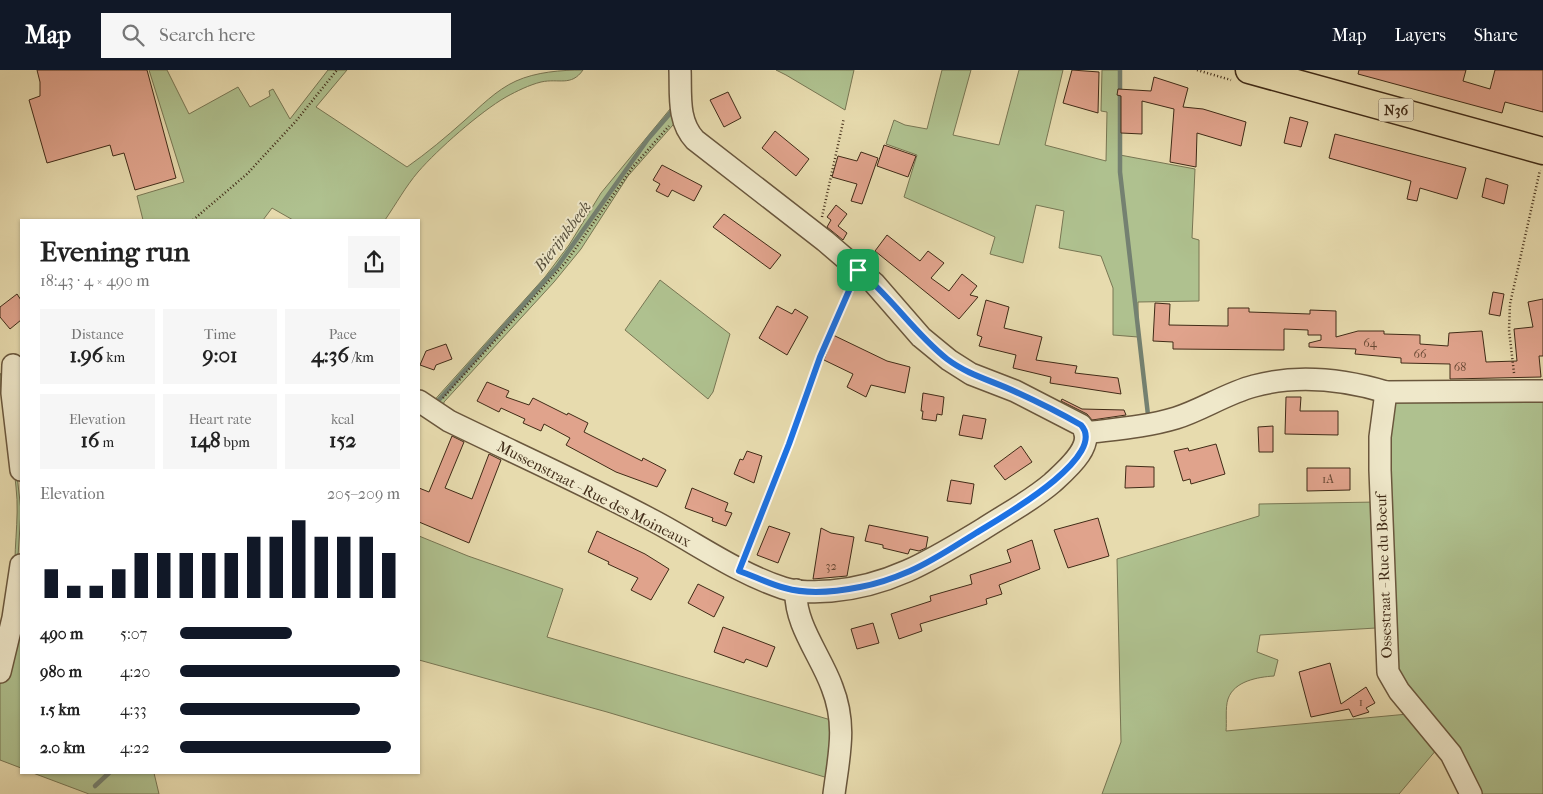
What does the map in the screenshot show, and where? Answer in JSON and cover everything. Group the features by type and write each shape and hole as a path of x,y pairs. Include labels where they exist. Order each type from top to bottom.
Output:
{"main road":[{"name":"N36","path":"1249,70 1542,158"}],"street":[{"path":"680,70 682,114 686,129 695,140 818,236 874,283 921,338 949,360 971,374 1064,415 1081,425 1085,433 1138,426 1178,417 1253,386 1280,381 1328,379 1386,392 1543,391"},
{"path":"11,363 12,393 20,461"},
{"name":"Ossestraat - Rue du Boeuf","path":"1386,392 1380,437 1380,470 1388,672 1399,691 1451,754 1471,794"},
{"name":"Mussenstraat - Rue des Moineaux","path":"427,407 449,421 654,521 739,571 783,588 809,593 861,587 912,570 1023,504 1052,483 1082,451 1085,444 1085,433"},
{"path":"0,672 13,618 20,572"},
{"path":"796,590 795,603 833,688 842,724 841,746 834,794"}],"path":[{"path":"194,219 247,174 296,121 337,70"},
{"path":"427,407 437,405 566,262 632,168 662,133 682,114"},
{"path":"818,236 844,118"},
{"path":"1516,392 1508,330 1509,317 1512,291 1542,158"},
{"path":"739,571 789,444 820,357 858,270"}],"green space":[{"path":"149,70 167,70 189,114 238,87 250,107 270,96 269,91 273,89 290,119 328,70 347,70 316,107 407,167 489,99 516,81 557,71 583,70 569,80 547,81 528,86 506,97 472,121 418,172 386,219 291,219 272,208 264,219 143,219 137,196 184,182"},
{"path":"776,70 854,70 845,110 786,75"},
{"path":"942,70 971,70 953,135 999,145 1019,70 1063,70 1045,145 1106,161 1107,112 1101,111 1102,70 1119,70 1120,155 1195,169 1192,238 1199,240 1199,301 1138,302 1138,337 1113,335 1113,288 1101,256 1059,248 1064,211 1036,205 1023,263 990,254 995,237 904,197 917,155 886,144 894,120 905,125 927,129"},
{"path":"675,103 680,117 628,176 581,249 554,282 444,402 442,413 430,405 545,277 569,245 601,193"},
{"path":"660,280 730,334 713,392 708,399 625,330"},
{"path":"0,373 8,394 20,502 16,586 17,499"},
{"path":"1543,397 1543,794 1475,794 1395,679 1383,423 1397,398"},
{"path":"1377,502 1376,628 1260,635 1257,652 1278,660 1274,676 1247,681 1235,688 1228,699 1226,731 1408,714 1437,749 1399,794 1102,794 1121,742 1117,559 1259,516 1259,504"},
{"path":"420,536 468,556 563,589 547,637 831,720 828,778 607,712 420,660"},
{"path":"20,590 20,768 0,760 0,681"},
{"path":"36,774 154,774 159,794 89,794"}],"building":[{"path":"37,70 147,70 176,178 135,190 124,153 113,156 110,145 47,163 29,100 40,96 40,82"},
{"path":"1072,70 1099,72 1098,113 1063,103"},
{"path":"1359,70 1466,70 1463,81 1490,89 1495,70 1543,70 1543,112 1505,102 1502,113 1358,74"},
{"path":"1154,77 1188,88 1183,107 1203,109 1246,122 1241,146 1197,133 1196,167 1170,162 1174,109 1142,101 1142,134 1121,133 1121,96 1117,95 1118,89 1151,91"},
{"path":"728,92 741,118 724,127 710,100"},
{"path":"1290,117 1308,122 1301,147 1284,143"},
{"path":"775,131 809,159 796,176 762,148"},
{"path":"1335,134 1466,168 1457,199 1420,188 1417,201 1407,199 1411,181 1329,158"},
{"path":"884,145 916,156 908,177 877,166"},
{"path":"861,152 878,158 862,204 851,201 857,184 832,177 838,156 857,161"},
{"path":"662,165 702,186 694,201 672,190 668,197 656,191 660,184 653,180"},
{"path":"1486,178 1508,185 1504,204 1482,197"},
{"path":"836,205 847,214 838,226 847,233 843,240 827,227 831,220 827,217"},
{"path":"724,214 781,255 770,269 713,227"},
{"path":"887,235 920,261 928,251 944,263 931,278 949,291 962,274 977,286 970,295 978,297 959,319 875,251"},
{"path":"1493,292 1504,294 1500,316 1489,314"},
{"path":"17,294 20,298 20,321 10,329 0,317 0,307"},
{"path":"1543,299 1543,356 1539,356 1541,377 1450,379 1450,364 1401,363 1401,358 1355,354 1356,349 1309,347 1309,343 1321,340 1321,335 1308,335 1308,330 1284,329 1284,350 1173,349 1173,342 1153,341 1155,303 1170,304 1169,325 1228,326 1228,308 1249,308 1249,312 1310,314 1310,310 1336,311 1336,337 1358,331 1384,331 1384,334 1420,335 1420,344 1448,346 1449,333 1482,331 1486,362 1517,361 1514,329 1533,327 1528,302"},
{"path":"986,300 1009,307 1004,328 1042,337 1036,360 1077,366 1075,373 1118,378 1121,394 1050,383 1051,377 1013,368 1016,355 979,346 982,337 977,335"},
{"path":"777,306 792,314 795,309 808,317 787,355 759,338"},
{"path":"833,335 887,361 910,367 905,393 871,385 866,397 847,387 853,374 824,360"},
{"path":"446,344 452,359 436,365 434,370 420,365 426,351"},
{"path":"487,382 509,391 506,397 529,405 533,398 567,415 568,413 588,423 584,432 642,461 643,458 666,470 657,487 616,472 566,445 570,438 544,424 541,431 523,423 525,419 501,408 499,412 477,401"},
{"path":"923,393 944,397 942,415 937,414 936,421 922,419"},
{"path":"1286,397 1301,397 1300,411 1338,411 1338,435 1285,434"},
{"path":"1062,399 1082,409 1124,410 1126,415 1092,420 1087,414 1061,401"},
{"path":"963,415 986,419 982,439 959,435"},
{"path":"1273,426 1273,452 1259,452 1258,427"},
{"path":"452,436 464,442 445,488 472,499 489,454 501,460 469,543 420,522 420,488 429,492"},
{"path":"1216,444 1225,474 1191,484 1190,479 1183,481 1174,451 1188,448 1189,451"},
{"path":"1021,446 1032,462 1005,480 994,466"},
{"path":"747,451 762,456 754,483 734,474 740,459 743,460"},
{"path":"1126,466 1154,467 1154,487 1125,488"},
{"path":"1307,468 1350,468 1350,490 1307,491"},
{"path":"951,480 974,484 971,504 947,501"},
{"path":"692,488 728,503 725,511 732,513 726,526 712,521 713,518 685,508"},
{"path":"1098,518 1109,556 1068,568 1054,530"},
{"path":"869,525 928,537 926,548 919,551 910,549 908,554 865,541"},
{"path":"769,526 790,533 778,563 757,555"},
{"path":"821,528 831,533 854,537 847,576 813,579"},
{"path":"597,531 645,554 669,569 651,600 631,590 638,578 588,552"},
{"path":"1032,540 1040,569 999,585 1002,594 986,599 987,604 920,624 922,631 899,639 891,614 931,601 930,596 972,584 970,575 1011,562 1007,550"},
{"path":"698,584 724,597 714,617 688,603"},
{"path":"873,623 879,643 857,649 851,629"},
{"path":"723,627 775,647 767,667 746,659 744,663 714,652"},
{"path":"1330,663 1341,704 1366,687 1375,703 1366,708 1369,712 1353,717 1349,709 1311,717 1299,672"}],"waterway":[{"path":"1120,70 1120,172 1148,415"},
{"name":"Bierijnkbeek","path":"437,402 557,267 648,139 673,110"},
{"name":"Bierijnkbeek","path":"95,786 108,774"}],"route":[{"path":"858,270 874,283 921,338 949,360 971,374 1015,392 1081,425 1084,428 1085,444 1082,451 1065,470 1036,495 935,558 912,570 887,580 861,587 809,593 783,588 739,571 789,444 820,357 858,270"}]}
